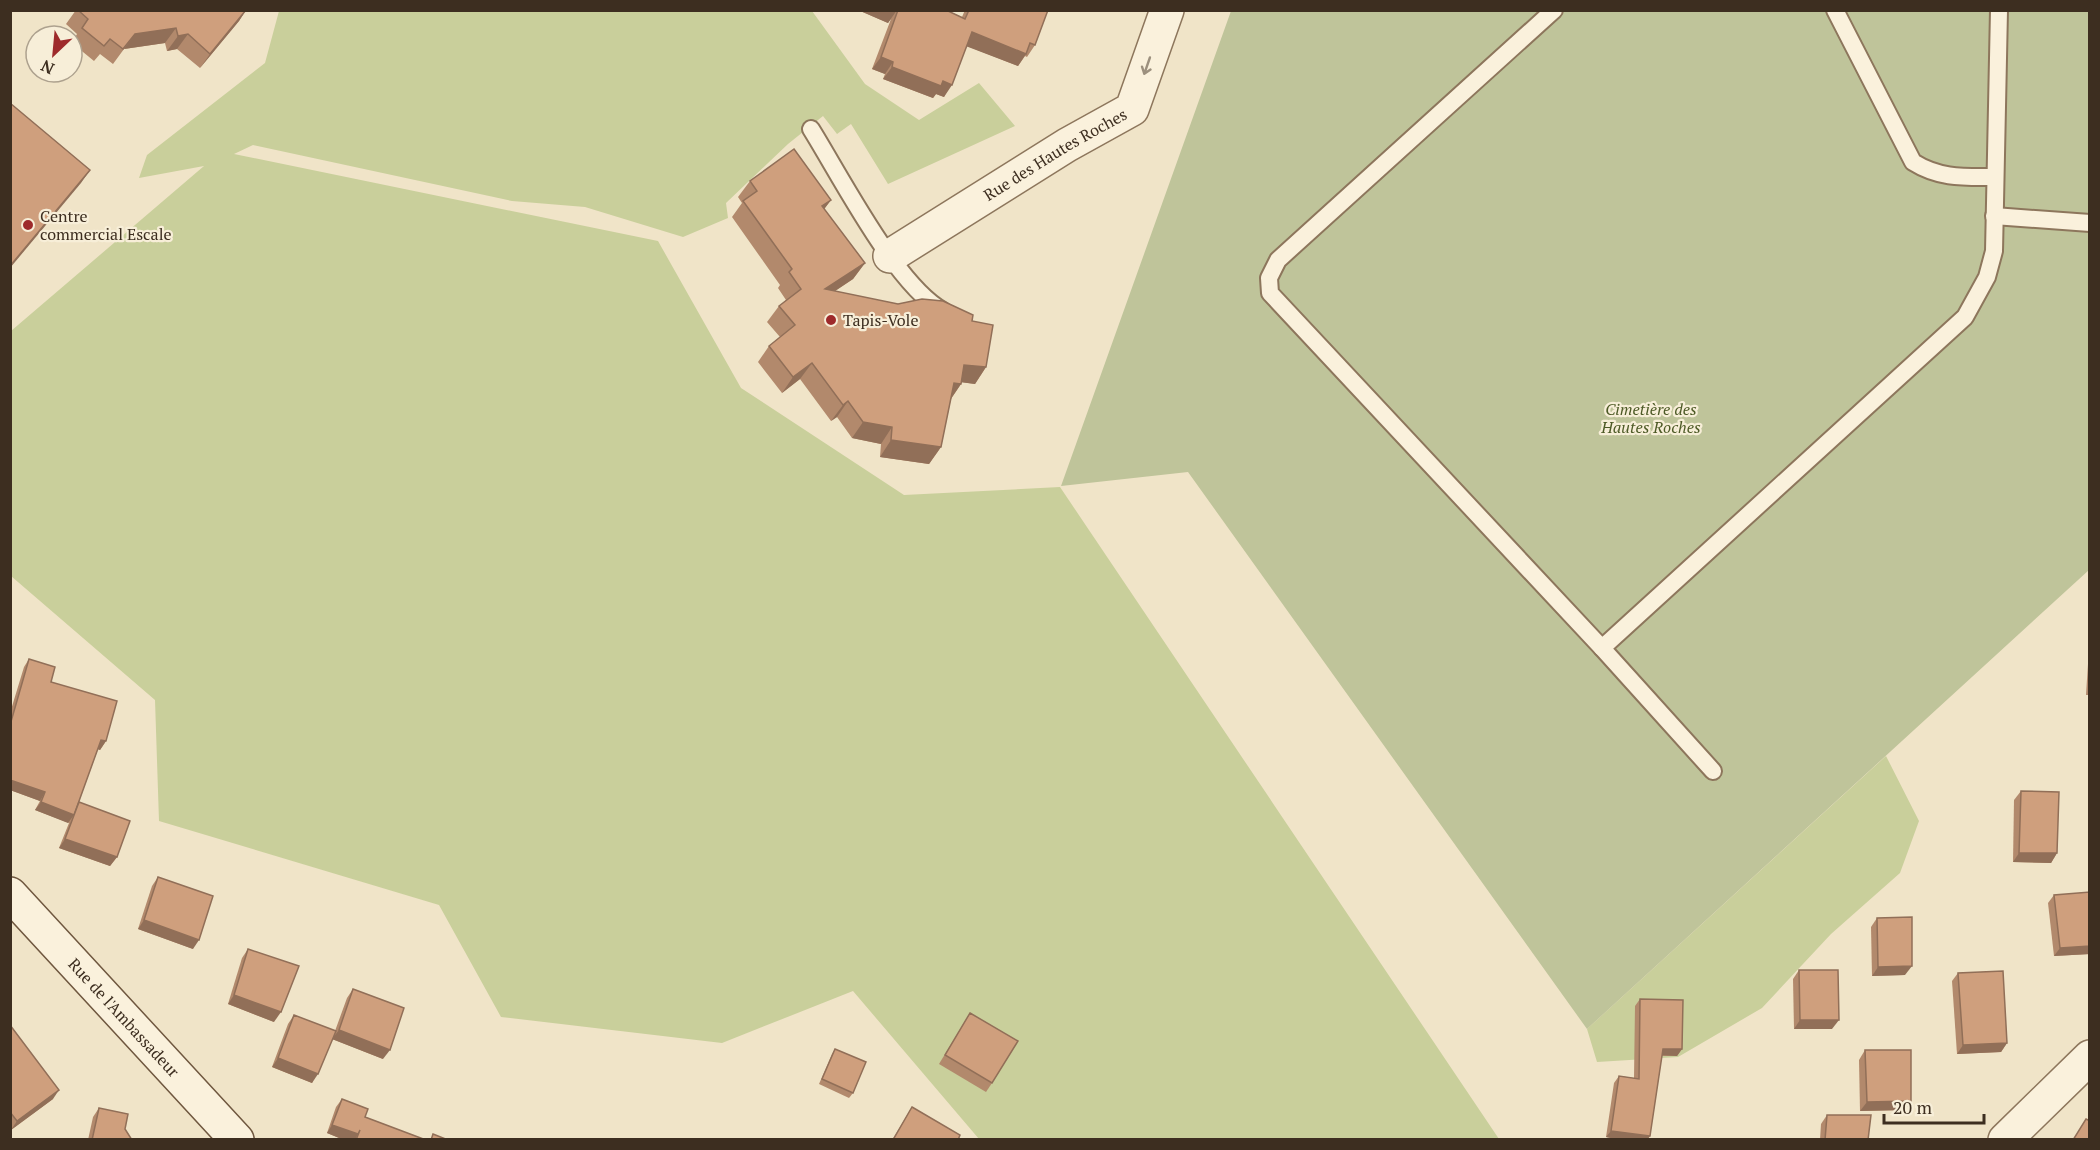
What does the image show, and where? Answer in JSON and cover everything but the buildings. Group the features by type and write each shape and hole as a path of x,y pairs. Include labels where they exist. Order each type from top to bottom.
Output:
{"street":[{"name":"Rue des Hautes Roches","path":"890,256 1067,145 1132,109 1167,10"},
{"name":"Rue de l'Ambassadeur","path":"10,894 237,1140"},
{"path":"2005,1140 2090,1057"}],"lane":[{"path":"1554,10 1278,260 1269,278 1270,293 1602,648 1713,771"},
{"path":"1835,10 1914,162 1926,170 1946,177 1995,177"},
{"path":"1602,648 1965,317 1987,276 1994,251 1999,10"},
{"path":"811,129 890,256 927,303 955,318"},
{"path":"1995,216 2090,223"}],"green space":[{"path":"279,11 812,11 865,84 919,120 979,83 1015,126 888,184 851,124 837,134 823,116 788,144 726,203 728,218 683,237 585,207 512,201 253,145 234,154 658,241 741,388 904,495 1060,487 1499,1139 979,1139 853,991 722,1043 501,1017 439,905 159,821 155,700 11,576 11,331 204,166 139,178 147,155 265,63"},
{"name":"Cimetière des Hautes Roches","path":"1231,11 2089,11 2089,570 1587,1029 1188,472 1061,486"},
{"path":"1886,756 1919,821 1900,873 1831,934 1762,1008 1678,1057 1597,1062 1587,1029"}],"place":[{"name":"Centre commercial Escale","path":"28,225"},
{"name":"Tapis-Vole","path":"831,320"}]}
